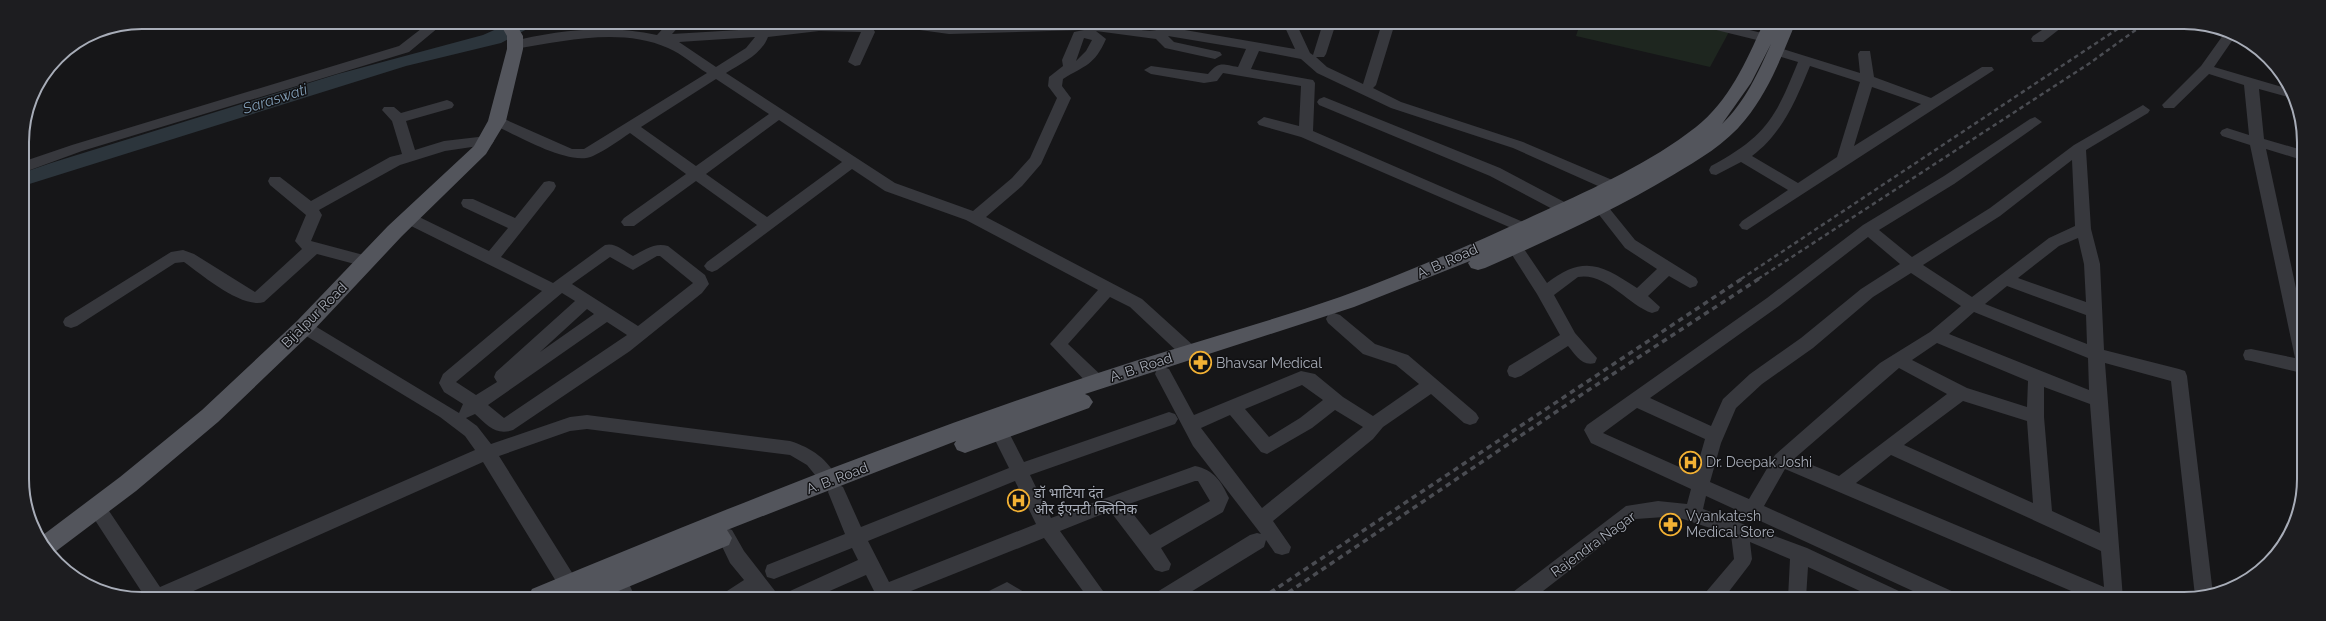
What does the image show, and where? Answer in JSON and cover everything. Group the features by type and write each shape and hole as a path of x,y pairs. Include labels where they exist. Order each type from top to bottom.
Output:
{"main road":[{"name":"A. B. Road","path":"573,591 833,486 1097,382 1380,290 1565,209 1612,186 1702,132 1720,114 1737,93 1771,38 1781,29"},
{"name":"Bijalpur Road","path":"49,544 97,508 210,416 304,327 408,218 480,150 497,121 512,34"},
{"name":"A. B. Road","path":"573,591 622,589 726,536 833,486 1000,432 1163,374 1385,302 1515,247 1628,193 1715,140 1737,119 1754,96 1771,38"}],"street":[{"path":"29,165 77,148 393,53 404,49 430,29"},
{"path":"660,39 669,29"},
{"path":"660,39 774,29"},
{"path":"497,121 576,155 588,153 756,48 774,29"},
{"path":"855,62 868,32 866,29"},
{"path":"938,29 975,29"},
{"path":"1151,29 1169,30 1305,55"},
{"path":"1291,29 1305,55 1322,70 1396,105 1518,144 1612,186"},
{"path":"1319,54 1328,29"},
{"path":"1369,85 1387,29"},
{"path":"1731,29 1771,38 1805,61 1867,80 1932,103"},
{"path":"2038,39 2053,29"},
{"path":"1169,30 1170,45 1215,56"},
{"path":"512,34 638,34 660,39 674,45 890,187 975,218 1136,303 1189,352"},
{"path":"2168,105 2194,83 2206,69 2227,38"},
{"path":"1243,72 1254,46"},
{"path":"1843,160 1867,80 1865,54"},
{"path":"1716,170 1741,156 1763,139 1791,98 1805,61"},
{"path":"975,218 1017,182 1036,160 1064,98 1054,81 1056,76 1070,68"},
{"path":"1151,70 1204,79 1212,78 1220,68 1308,83 1306,132"},
{"path":"2206,69 2285,92"},
{"path":"1747,225 1843,160 1987,70"},
{"path":"2251,82 2257,142 2297,331"},
{"path":"1324,102 1495,172 1565,209"},
{"path":"410,156 393,114 447,104"},
{"path":"1692,513 1715,436 1729,404 1756,379 1807,343 1867,293 1995,212 2079,148 2144,110"},
{"path":"629,222 778,114"},
{"path":"1264,122 1306,132 1523,228"},
{"path":"1936,592 1700,487 1596,438 1593,430 1596,426 1773,302 1868,229 1948,180 2035,122"},
{"path":"630,126 767,225"},
{"path":"2227,133 2297,154"},
{"path":"310,208 387,165 410,156 444,146 487,140"},
{"path":"2079,148 2082,229 2092,264 2098,355 2098,400 2113,592"},
{"path":"1741,156 1799,190"},
{"path":"712,266 852,163"},
{"path":"275,181 310,208 314,215 303,241 313,248 366,261"},
{"path":"491,259 550,186"},
{"path":"468,203 518,226"},
{"path":"1600,207 1630,244 1690,282"},
{"path":"408,218 491,259 586,300 638,334"},
{"path":"1868,229 1911,265 1972,305 2098,355 2178,376 2190,464 2199,565 2203,590"},
{"path":"1753,510 1764,487 1781,460 1886,368 1936,336 1972,305 2007,280 2054,242 2082,229"},
{"path":"1515,247 1545,293 1569,338 1589,358"},
{"path":"71,322 171,258 178,256 189,258 248,298 258,298 313,248"},
{"path":"304,327 465,412 499,425 508,425 624,346 701,284 699,279 663,250 654,251 633,264 610,249 554,286 449,379 447,384 465,412 471,431 487,453 573,591"},
{"path":"1637,298 1667,268"},
{"path":"1545,293 1575,272 1585,271 1612,280 1637,298 1652,306"},
{"path":"2007,280 2094,311"},
{"path":"1097,382 1058,344 1109,288"},
{"path":"465,412 586,300"},
{"path":"465,412 606,314"},
{"path":"1334,319 1369,349 1397,358 1470,418"},
{"path":"1936,336 2036,377 2098,400"},
{"path":"1515,372 1569,338"},
{"path":"2251,355 2297,365"},
{"path":"1898,360 1961,393 2035,417"},
{"path":"1163,374 1189,425 1282,547"},
{"path":"2036,377 2035,417 2043,516"},
{"path":"1189,425 1301,378 1309,379 1337,402 1375,426"},
{"path":"1261,520 1375,426 1430,385"},
{"path":"1842,484 1889,446 1961,393"},
{"path":"1635,400 1715,436"},
{"path":"1232,407 1267,447 1306,423 1325,406 1337,402"},
{"path":"774,571 1020,471 1169,420"},
{"path":"169,592 487,453 570,424 587,422 790,448 804,452 817,461 833,486 856,537 884,592"},
{"path":"1000,432 1047,528 1095,592"},
{"path":"1889,446 2110,546"},
{"path":"1781,460 1842,484 2097,592"},
{"path":"893,592 1113,502 1195,473 1204,475 1220,498 1217,506 1148,546"},
{"path":"1113,502 1162,564"},
{"path":"97,508 155,592"},
{"name":"Rajendra Nagar","path":"1528,592 1632,512 1653,509 1675,509 1692,513 1740,530 1800,554 1881,592"},
{"path":"1718,592 1741,564 1743,558 1740,530"},
{"path":"726,536 737,557 764,592"},
{"path":"1174,592 1257,541"},
{"path":"1797,592 1800,554"},
{"path":"808,592 870,564"},
{"path":"742,592 756,583"}],"shaded area":[{"path":"1578,29 1730,30 1710,67 1576,36"}],"water":[{"name":"Saraswati","path":"496,29 527,29 501,43 406,66 29,184 29,171 51,163 338,74 483,35"}],"railway":[{"path":"1741,279 2117,29"},
{"path":"1758,279 2090,63 2137,29"},
{"path":"1271,592 1743,278"},
{"path":"1289,592 1587,391 1760,278"}],"place":[{"name":"Bhavsar Medical","path":"1201,363"},
{"name":"Dr. Deepak Joshi","path":"1691,462"},
{"name":"डॉ भाटिया दंत और ईएनटी क्लिनिक","path":"1019,501"},
{"name":"Vyankatesh Medical Store","path":"1670,524"}]}
